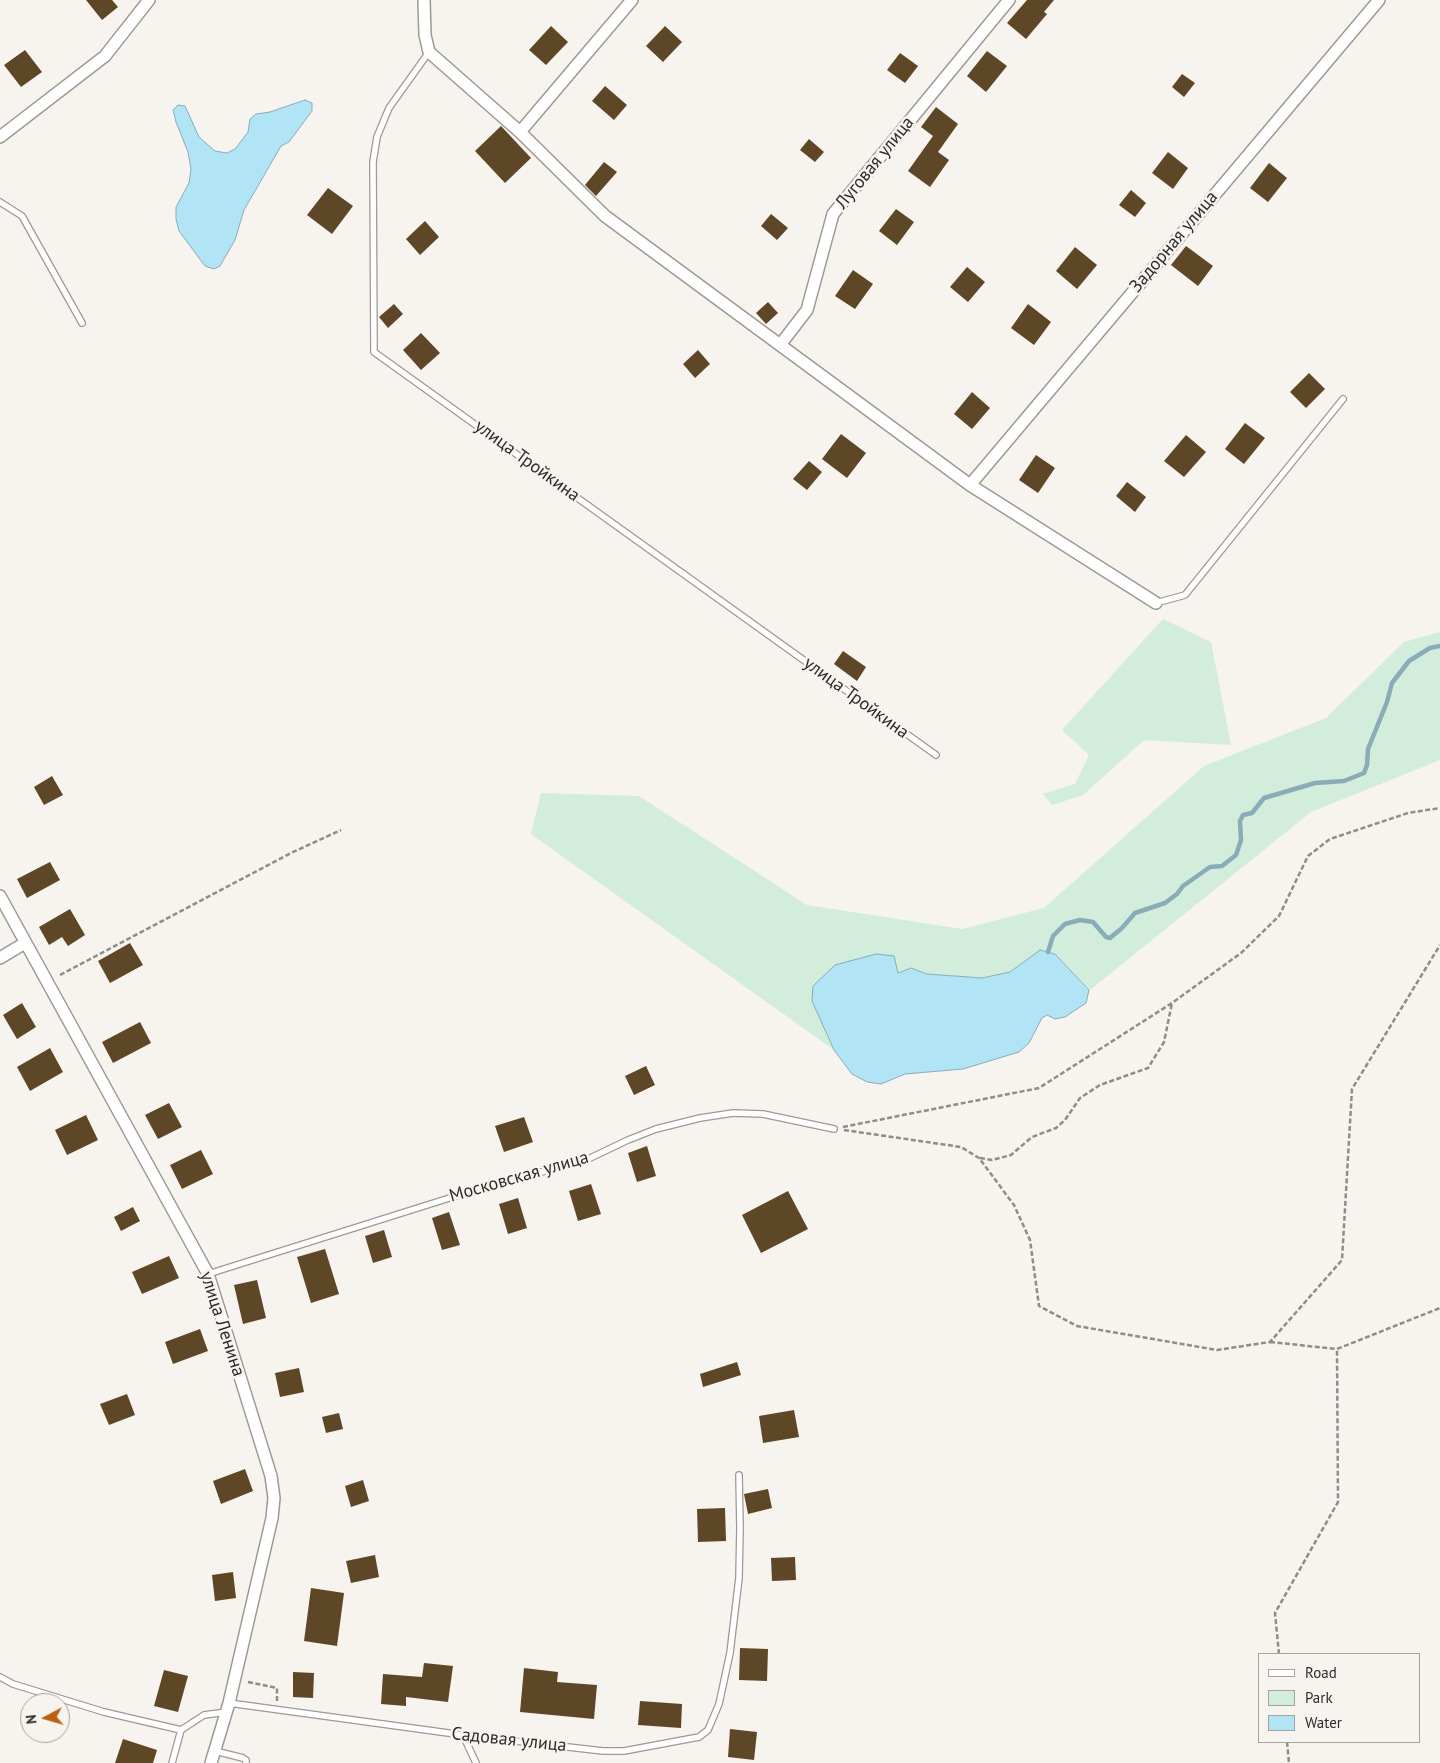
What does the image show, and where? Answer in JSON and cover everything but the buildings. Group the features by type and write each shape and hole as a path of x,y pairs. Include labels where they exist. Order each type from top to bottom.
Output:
{"street":[{"path":"0,137 105,56 149,0"},
{"path":"424,0 425,36 429,52 520,132 605,216 970,485 1156,603"},
{"path":"520,132 632,0"},
{"name":"Луговая улица","path":"780,345 808,310 833,214 1009,0"},
{"name":"Задорная улица","path":"970,485 1379,0"},
{"name":"улица Ленина","path":"0,896 208,1274 270,1476 274,1498 272,1518 228,1708 211,1763"},
{"path":"0,958 25,943"}],"lane":[{"name":"улица Тройкина","path":"429,52 389,108 377,137 373,162 374,352 936,755"},
{"path":"0,202 22,216 82,323"},
{"path":"1156,603 1185,595 1343,399"},
{"name":"Московская улица","path":"208,1274 478,1189 586,1160 656,1129 700,1118 733,1113 764,1114 834,1128"},
{"name":"Садовая улица","path":"181,1730 204,1715 228,1708 278,1710 463,1735 603,1750 624,1751 699,1737 708,1730 719,1704 730,1652 739,1578 739,1475"},
{"path":"0,1676 13,1684 104,1712 181,1730 172,1763"},
{"path":"463,1735 476,1763"},
{"path":"215,1751 243,1758 246,1760 246,1763"}],"path":[{"path":"834,1128 1039,1088 1172,1003 1241,953 1279,916 1308,856 1330,839 1408,813 1440,808"},
{"path":"47,982 291,853 341,830"},
{"path":"1270,1342 1342,1260 1352,1089 1440,945"},
{"path":"979,1158 992,1160 1011,1155 1032,1137 1056,1128 1066,1120 1080,1098 1100,1085 1148,1068 1164,1042 1172,1003"},
{"path":"834,1128 961,1146 979,1158 1014,1205 1030,1240 1039,1306 1077,1326 1217,1350 1270,1342 1337,1349 1440,1308"},
{"path":"1279,1653 1275,1613 1338,1502 1337,1349"},
{"path":"235,1679 277,1688 278,1710"},
{"path":"1287,1743 1289,1763"}],"green space":[{"path":"1163,619 1211,642 1231,745 1144,740 1083,795 1052,805 1043,794 1075,784 1089,755 1062,730"},
{"path":"1440,632 1440,760 1311,812 1090,990 1055,954 1040,950 1010,972 982,978 927,974 911,968 812,1000 834,1050 531,834 541,793 639,796 807,905 962,929 1044,908 1204,766 1326,718 1404,642"}],"water":[{"path":"305,100 312,103 312,111 289,142 281,146 244,210 235,240 220,266 214,269 205,266 179,231 176,219 176,207 189,183 191,169 188,152 173,110 178,105 185,106 199,137 215,151 227,153 235,149 248,132 250,119 256,114 270,112"},
{"path":"1040,950 1055,954 1089,990 1086,1003 1065,1017 1055,1019 1047,1015 1042,1018 1029,1043 1019,1052 963,1069 905,1074 881,1084 867,1082 852,1074 834,1050 812,1001 813,986 835,965 876,954 894,956 898,973 911,968 927,974 982,978 1010,972"}],"waterway":[{"path":"1048,952 1053,936 1065,924 1080,920 1093,922 1106,937 1110,938 1135,913 1165,903 1177,894 1183,886 1210,867 1222,866 1236,855 1241,840 1240,821 1243,815 1252,813 1264,798 1315,783 1344,781 1364,773 1367,765 1368,749 1387,702 1392,683 1409,661 1430,648 1440,646"}]}
